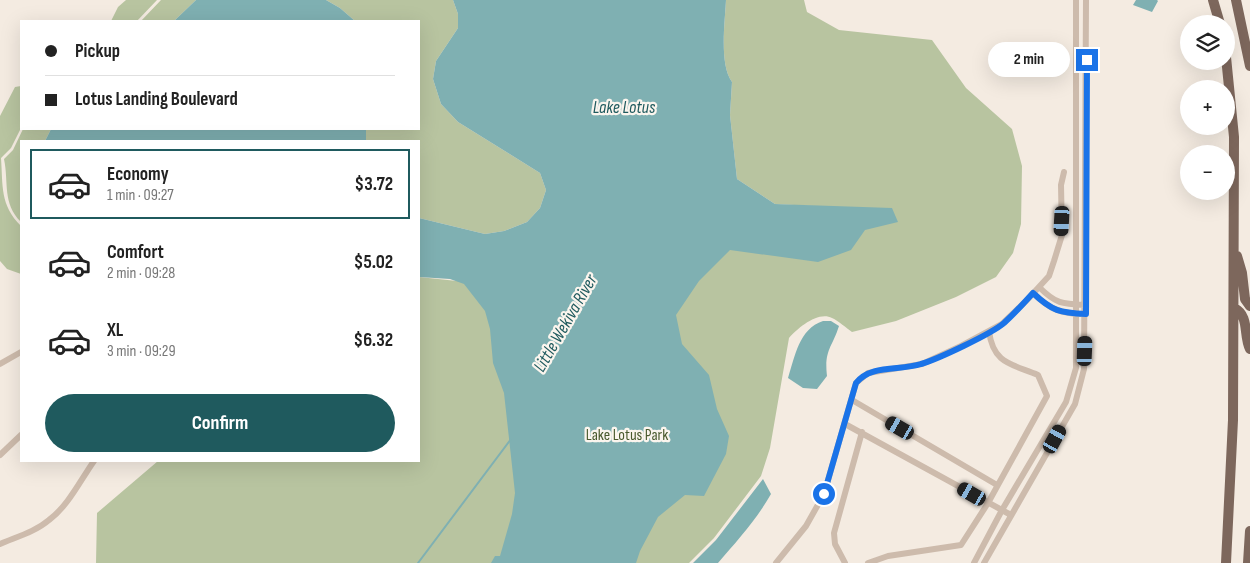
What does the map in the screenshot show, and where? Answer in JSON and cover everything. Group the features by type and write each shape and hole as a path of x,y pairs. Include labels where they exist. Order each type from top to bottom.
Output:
{"main road":[{"path":"1213,0 1217,15"},
{"path":"1236,0 1250,66"},
{"path":"1226,563 1232,466 1234,308 1234,137 1227,70"},
{"path":"1234,248 1242,273 1245,300 1250,306"},
{"path":"1234,308 1240,311 1245,318 1247,343 1250,349"},
{"path":"1248,563 1250,531"}],"street":[{"path":"974,563 1002,510 1066,402 1076,368 1076,0"},
{"path":"984,563 1075,404 1084,369 1086,314 1086,0"},
{"path":"776,563 806,526 824,494 856,383 868,373 922,364 1002,324 1049,276 1062,235 1061,185 1064,172"},
{"path":"1039,287 1051,299 1060,304 1086,305"},
{"path":"1033,293 1043,303 1057,311 1086,314"},
{"path":"1057,311 1060,304"},
{"path":"868,563 888,556 961,545 988,503 1047,396 1038,375 1016,367 998,357 992,345 989,331"},
{"path":"0,364 20,353"},
{"path":"852,400 998,485"},
{"path":"845,424 1012,515"},
{"path":"845,563 835,544 834,533 862,432"},
{"path":"0,455 20,436"},
{"path":"0,544 38,528 50,520 61,509 93,462"}],"green space":[{"path":"126,0 157,0 138,20 112,20 118,7"},
{"path":"161,0 196,0 175,20 142,20"},
{"path":"326,0 453,0 458,14 458,28 436,61 433,79 441,104 458,122 540,173 546,190 540,208 527,222 504,231 485,234 420,218 420,140 366,140 366,130 420,130 420,20 354,20 340,8"},
{"name":"Lake Lotus Park","path":"726,0 804,0 807,12 839,30 932,40 966,88 1012,129 1022,166 1021,224 1013,253 996,277 956,297 896,321 852,332 832,318 827,316 821,317 803,325 789,338 770,448 761,476 714,538 689,563 96,563 97,513 157,462 420,462 420,277 457,281 676,208 869,209 775,204 737,179 730,115 732,82 725,65 724,31"},
{"path":"20,86 20,130 11,148 1,158 6,203 20,225 20,274 7,269 0,261 0,116 15,87"},
{"path":"23,130 50,130 46,140 20,140 20,221 11,208 7,192 4,159 13,150"}],"water":[{"path":"196,0 326,0 340,8 354,20 175,20"},
{"name":"Lake Lotus","path":"453,0 726,0 724,54 725,65 732,82 730,115 737,179 775,204 892,208 898,222 865,230 851,250 818,262 730,250 699,281 676,315 682,344 709,375 717,409 729,436 726,454 704,496 685,495 658,517 640,551 636,563 491,563 495,556 500,556 512,514 515,493 504,393 493,363 490,329 485,311 464,284 450,279 420,277 420,218 485,234 504,231 527,222 540,208 546,190 540,173 458,122 441,104 433,79 436,61 458,28 458,14"},
{"path":"1136,0 1158,1 1152,12 1133,5"},
{"path":"50,130 366,130 366,140 46,140"},
{"path":"823,321 831,321 839,326 828,355 827,376 817,389 803,388 788,378 793,361 799,344 808,330"},
{"path":"763,479 771,494 739,538 718,563 693,563 716,540"}],"waterway":[{"name":"Little Wekiva River","path":"418,563 511,439"}],"route":[{"path":"824,494 856,383 860,378 880,369 922,364 961,346 1002,324 1033,293 1043,303 1057,311 1086,314 1087,60"}]}
